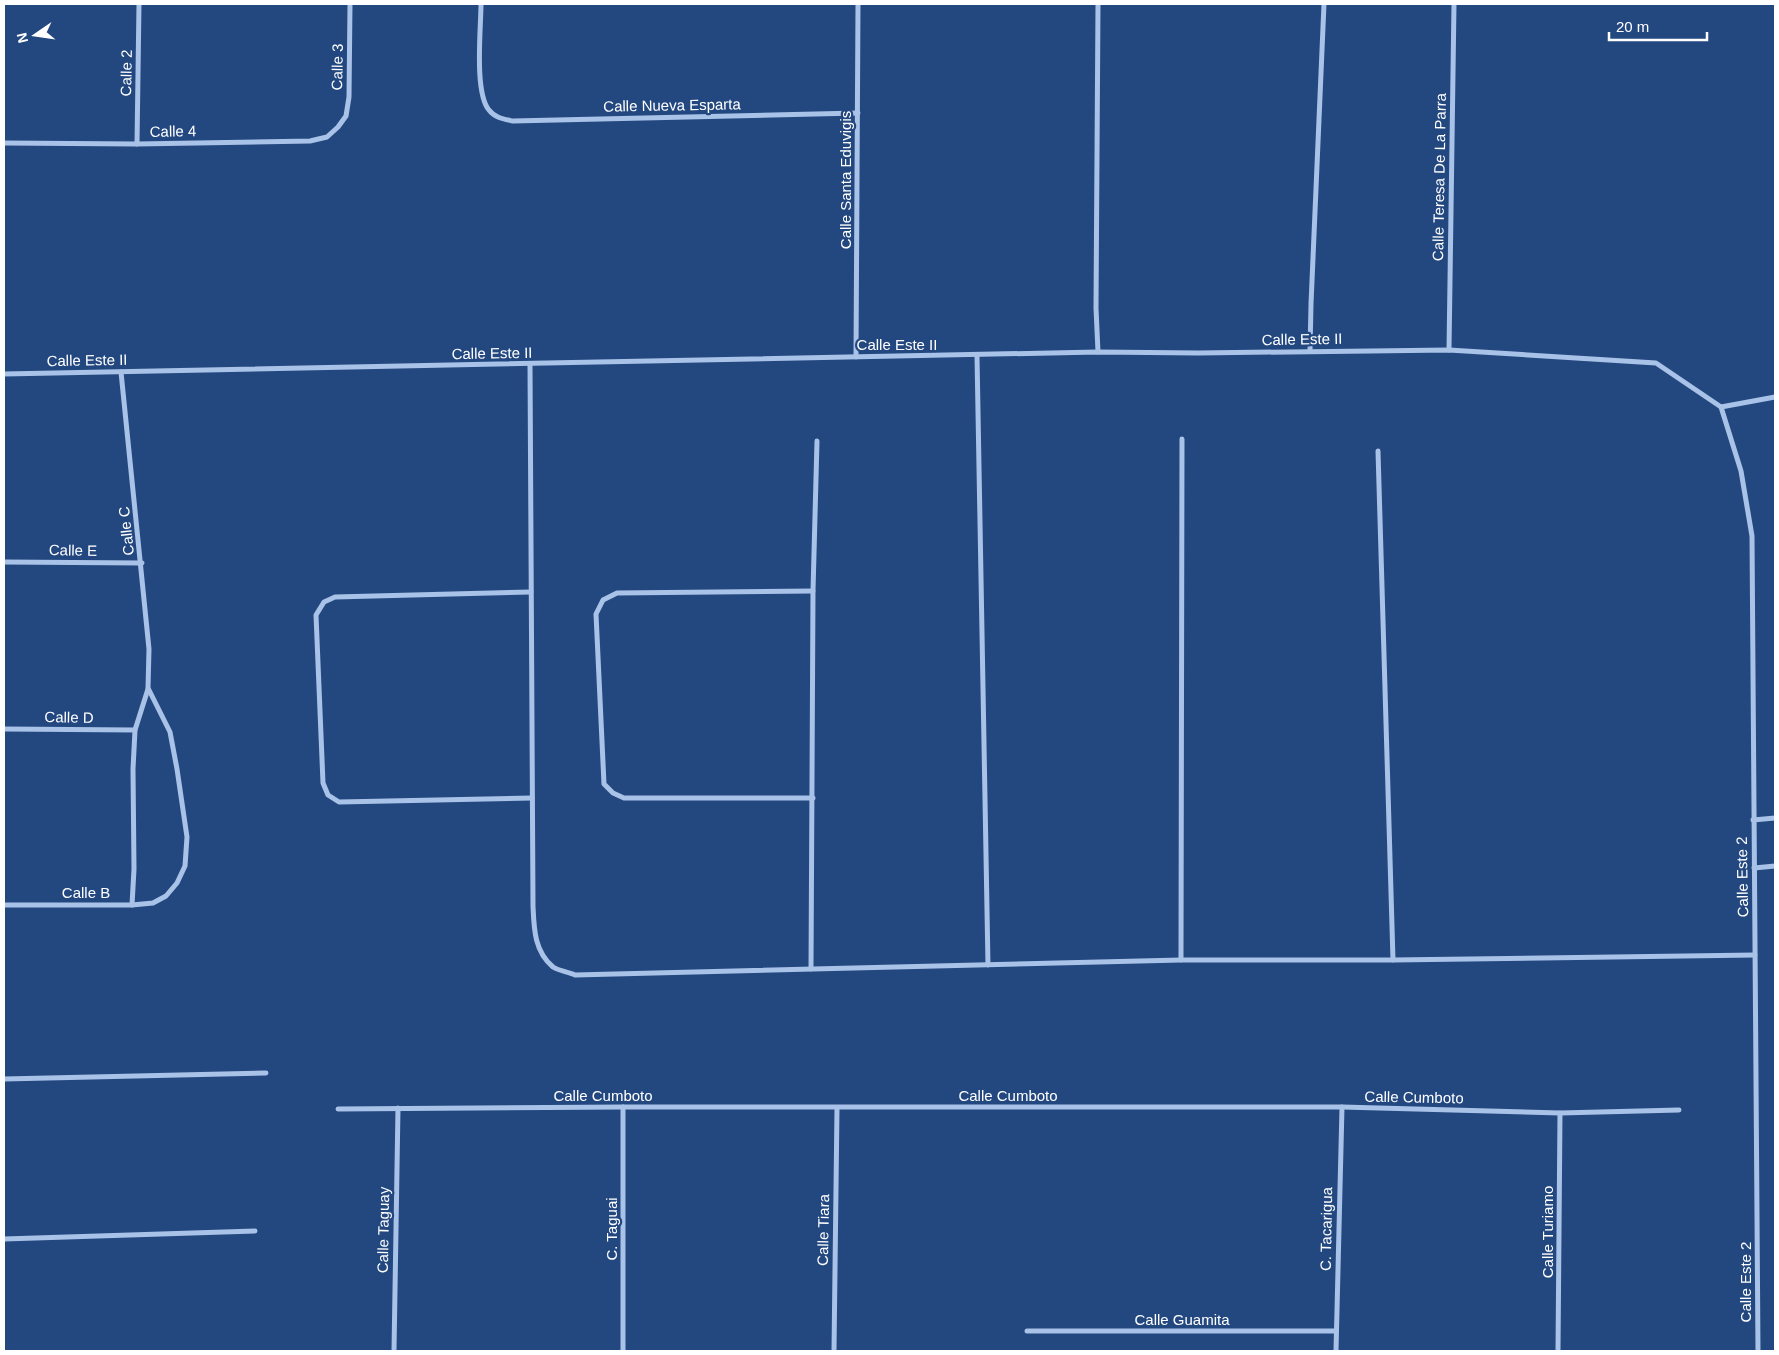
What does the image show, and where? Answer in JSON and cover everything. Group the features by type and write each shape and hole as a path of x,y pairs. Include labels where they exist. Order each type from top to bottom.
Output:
{"street":[{"name":"Calle 2","path":"137,144 140,4"},
{"name":"Calle 3","path":"338,127 346,116 349,98 350,4"},
{"name":"Calle Nueva Esparta","path":"481,4 480,82 482,98 489,111 499,118 513,121 858,113"},
{"name":"Calle Santa Eduvigis","path":"856,356 858,4"},
{"path":"1098,4 1096,298 1098,352"},
{"path":"1310,351 1324,4"},
{"name":"Calle Teresa De La Parra","path":"1448,350 1454,4"},
{"name":"Calle 4","path":"4,143 310,142 326,137 338,127"},
{"name":"Calle Este II","path":"4,374 856,356 977,356 1098,352 1198,353 1448,350 1656,363 1721,407"},
{"path":"977,356 988,965"},
{"path":"530,364 534,934 541,953 554,968 575,974 1181,960 1393,960 1755,955"},
{"name":"Calle C","path":"121,372 142,563 149,649 148,688 135,730 132,905"},
{"path":"1721,407 1775,397"},
{"name":"Calle Este 2","path":"1721,407 1742,471 1752,536 1758,1351"},
{"path":"1181,960 1182,439"},
{"path":"812,969 813,591 817,441"},
{"path":"1378,451 1393,960"},
{"name":"Calle E","path":"4,562 142,563"},
{"path":"813,591 617,593 603,600 596,614 604,784 613,793 624,798 813,798"},
{"path":"531,592 335,598 324,602 316,616 323,783 328,795 339,802 532,798"},
{"name":"Calle C","path":"148,688 170,732 187,837 186,866 177,883 166,896"},
{"name":"Calle D","path":"4,729 135,730"},
{"path":"1754,820 1775,818"},
{"path":"1754,868 1775,866"},
{"name":"Calle B","path":"4,905 132,905 153,903 166,896"},
{"path":"4,1079 266,1073"},
{"name":"C. Taguai","path":"623,1107 623,1351"},
{"name":"Calle Cumboto","path":"338,1109 1342,1107 1560,1113 1679,1110"},
{"name":"C. Tacarigua","path":"1336,1351 1342,1107"},
{"name":"Calle Taguay","path":"394,1351 398,1108"},
{"name":"Calle Tiara","path":"834,1351 837,1108"},
{"name":"Calle Turiamo","path":"1558,1351 1560,1113"},
{"path":"4,1239 255,1231"},
{"name":"Calle Guamita","path":"1027,1331 1336,1331"}]}
